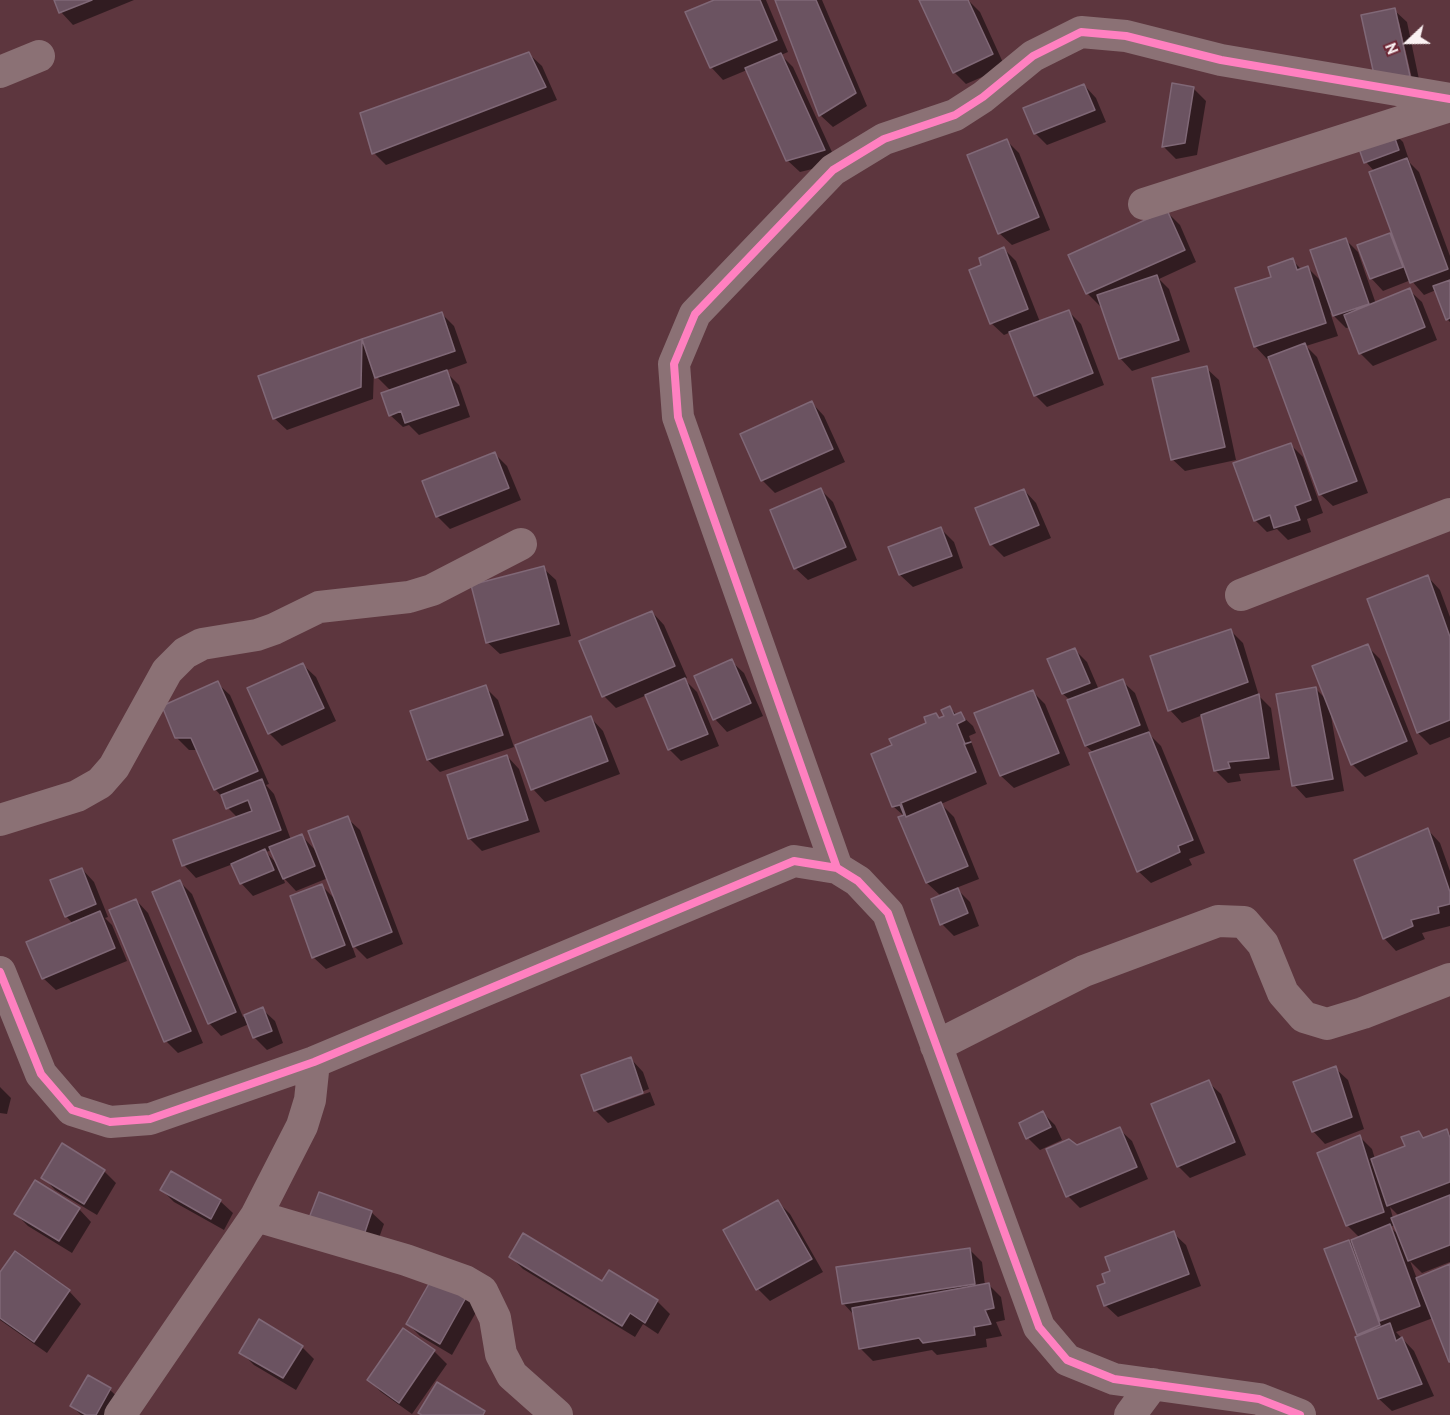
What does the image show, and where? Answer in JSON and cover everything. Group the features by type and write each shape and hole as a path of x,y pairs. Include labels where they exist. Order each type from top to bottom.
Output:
{"street":[{"path":"837,868 678,417 674,363 695,314 833,170 884,139 955,115 982,97 1033,56 1081,32 1125,36 1221,60 1450,99"},
{"path":"0,72 39,56"},
{"path":"1144,204 1450,106"},
{"path":"1241,595 1450,514"},
{"path":"0,820 77,796 100,783 114,767 167,671 185,653 202,644 256,635 274,629 319,607 409,597 432,590 520,544"},
{"path":"0,972 41,1074 72,1110 110,1122 150,1119 314,1062 794,861 837,868 858,881 888,913 1039,1327 1067,1360 1114,1379 1258,1399 1300,1415"},
{"path":"936,1046 1084,971 1218,921 1244,922 1263,944 1283,993 1304,1017 1327,1024 1364,1013 1450,979"},
{"path":"120,1415 256,1216 302,1126 310,1100 314,1062"},
{"path":"256,1216 406,1260 465,1281 482,1291 495,1318 501,1354 512,1375 557,1415"},
{"path":"1130,1415 1153,1384"}],"building":[{"path":"54,0 92,0 59,13"},
{"path":"714,0 760,0 777,40 710,68 685,12"},
{"path":"775,0 816,0 856,93 819,116"},
{"path":"919,0 968,0 993,54 953,73"},
{"path":"1395,8 1410,76 1376,84 1361,15"},
{"path":"529,52 546,87 372,154 360,113"},
{"path":"781,53 825,150 786,161 745,68"},
{"path":"1172,83 1194,87 1185,143 1162,147"},
{"path":"1084,84 1095,110 1034,134 1023,108"},
{"path":"1391,127 1399,150 1364,163 1356,140"},
{"path":"1007,139 1039,217 998,234 967,155"},
{"path":"1407,158 1448,269 1410,283 1369,172"},
{"path":"1167,210 1185,250 1086,294 1068,255"},
{"path":"1390,233 1403,267 1370,279 1357,245"},
{"path":"1346,238 1369,304 1333,316 1310,250"},
{"path":"1004,247 1028,309 990,324 969,270 981,265 979,258"},
{"path":"1293,258 1297,270 1308,266 1326,323 1254,347 1235,288 1271,277 1268,267"},
{"path":"1157,275 1179,340 1119,359 1097,295"},
{"path":"1450,280 1450,318 1446,320 1433,286"},
{"path":"1410,288 1425,327 1359,354 1344,315"},
{"path":"1069,310 1093,373 1034,396 1009,332"},
{"path":"442,312 455,351 375,378 362,339"},
{"path":"362,339 361,387 273,419 258,376"},
{"path":"1305,343 1357,481 1319,495 1268,357"},
{"path":"1207,366 1225,447 1171,460 1152,378"},
{"path":"447,370 459,405 405,423 401,411 389,416 381,393"},
{"path":"812,401 833,449 761,481 740,434"},
{"path":"1291,443 1311,500 1295,506 1300,520 1274,528 1270,515 1254,521 1233,463"},
{"path":"495,452 509,488 436,517 422,481"},
{"path":"821,488 846,547 794,569 770,510"},
{"path":"1024,489 1039,525 990,545 975,508"},
{"path":"941,527 952,556 899,575 888,547"},
{"path":"544,566 559,624 486,643 471,585"},
{"path":"1428,575 1450,637 1450,720 1417,733 1367,599"},
{"path":"652,611 675,666 602,697 579,641"},
{"path":"1231,629 1248,682 1168,711 1150,656"},
{"path":"1368,644 1407,741 1351,765 1312,666"},
{"path":"1075,648 1090,683 1062,694 1047,659"},
{"path":"732,659 751,703 713,720 694,676"},
{"path":"303,663 324,708 268,734 247,688"},
{"path":"685,678 708,734 668,750 645,695"},
{"path":"1123,679 1140,725 1085,746 1067,700"},
{"path":"218,681 258,771 214,790 191,738 175,738 162,706"},
{"path":"486,685 503,735 427,760 410,711"},
{"path":"1316,687 1333,779 1292,786 1276,694"},
{"path":"1033,690 1059,753 1000,776 974,713"},
{"path":"1259,694 1269,758 1228,762 1230,768 1214,771 1201,715"},
{"path":"950,706 954,715 961,712 965,720 957,724 976,772 901,803 906,817 941,802 968,866 926,883 898,817 904,815 900,805 892,807 871,754 892,745 889,739 926,723 924,717 936,713 939,718 944,716 941,710"},
{"path":"591,716 608,761 531,790 515,745"},
{"path":"1149,732 1193,840 1178,846 1180,852 1137,872 1089,753"},
{"path":"507,755 528,820 468,839 447,775"},
{"path":"262,779 281,830 182,866 173,840 252,811 248,800 226,809 221,795"},
{"path":"348,816 392,932 353,947 308,831"},
{"path":"1428,828 1450,892 1450,904 1438,907 1439,913 1411,920 1413,926 1383,939 1354,860"},
{"path":"302,834 315,866 283,879 269,847"},
{"path":"265,849 274,870 240,884 231,864"},
{"path":"82,868 96,904 65,917 50,880"},
{"path":"180,880 236,1012 208,1024 152,892"},
{"path":"322,884 345,945 312,958 290,896"},
{"path":"958,888 968,913 940,925 931,899"},
{"path":"136,899 191,1031 164,1042 109,910"},
{"path":"100,911 115,948 42,979 26,942"},
{"path":"263,1007 272,1031 253,1038 244,1015"},
{"path":"631,1057 643,1093 594,1111 581,1075"},
{"path":"1336,1066 1352,1117 1312,1132 1293,1082"},
{"path":"1209,1080 1235,1142 1177,1167 1151,1104"},
{"path":"1043,1111 1051,1127 1026,1139 1019,1123"},
{"path":"1120,1127 1137,1167 1066,1197 1046,1149 1069,1139 1077,1145"},
{"path":"1447,1129 1450,1138 1450,1182 1387,1206 1371,1159 1405,1146 1401,1137 1419,1131 1423,1138"},
{"path":"1360,1135 1384,1212 1346,1226 1317,1153"},
{"path":"62,1143 105,1170 84,1204 41,1178"},
{"path":"171,1171 221,1200 211,1219 160,1190"},
{"path":"35,1180 80,1208 59,1241 14,1214"},
{"path":"319,1192 372,1211 363,1238 309,1218"},
{"path":"1450,1195 1450,1245 1408,1261 1391,1218"},
{"path":"778,1200 812,1259 756,1290 723,1230"},
{"path":"1390,1224 1420,1306 1380,1321 1351,1240"},
{"path":"1174,1231 1189,1274 1104,1306 1097,1286 1105,1283 1102,1274 1110,1271 1105,1257"},
{"path":"523,1233 602,1281 609,1270 658,1300 645,1323 630,1313 622,1326 509,1257"},
{"path":"1349,1240 1380,1325 1357,1335 1324,1249"},
{"path":"970,1248 975,1284 842,1304 836,1267"},
{"path":"15,1251 70,1290 34,1342 0,1318 0,1272"},
{"path":"1450,1264 1450,1362 1449,1362 1416,1278"},
{"path":"434,1275 468,1294 440,1344 406,1324"},
{"path":"989,1283 994,1308 985,1310 991,1324 974,1327 975,1335 923,1343 919,1338 859,1349 852,1308"},
{"path":"259,1319 303,1346 283,1378 239,1353"},
{"path":"1390,1323 1396,1341 1402,1337 1422,1384 1378,1399 1355,1337"},
{"path":"403,1328 435,1350 399,1403 367,1380"},
{"path":"88,1375 111,1388 96,1415 86,1415 70,1406"},
{"path":"437,1382 485,1411 483,1415 422,1415 418,1413"}],"cycle path":[{"path":"837,868 678,417 674,364 695,314 833,170 884,139 955,115 983,97 1033,56 1081,32 1126,36 1221,60 1450,99"},
{"path":"0,972 41,1074 72,1110 110,1122 150,1119 314,1062 794,861 837,868 858,881 888,913 1039,1327 1067,1360 1114,1379 1259,1399 1300,1415"}]}
